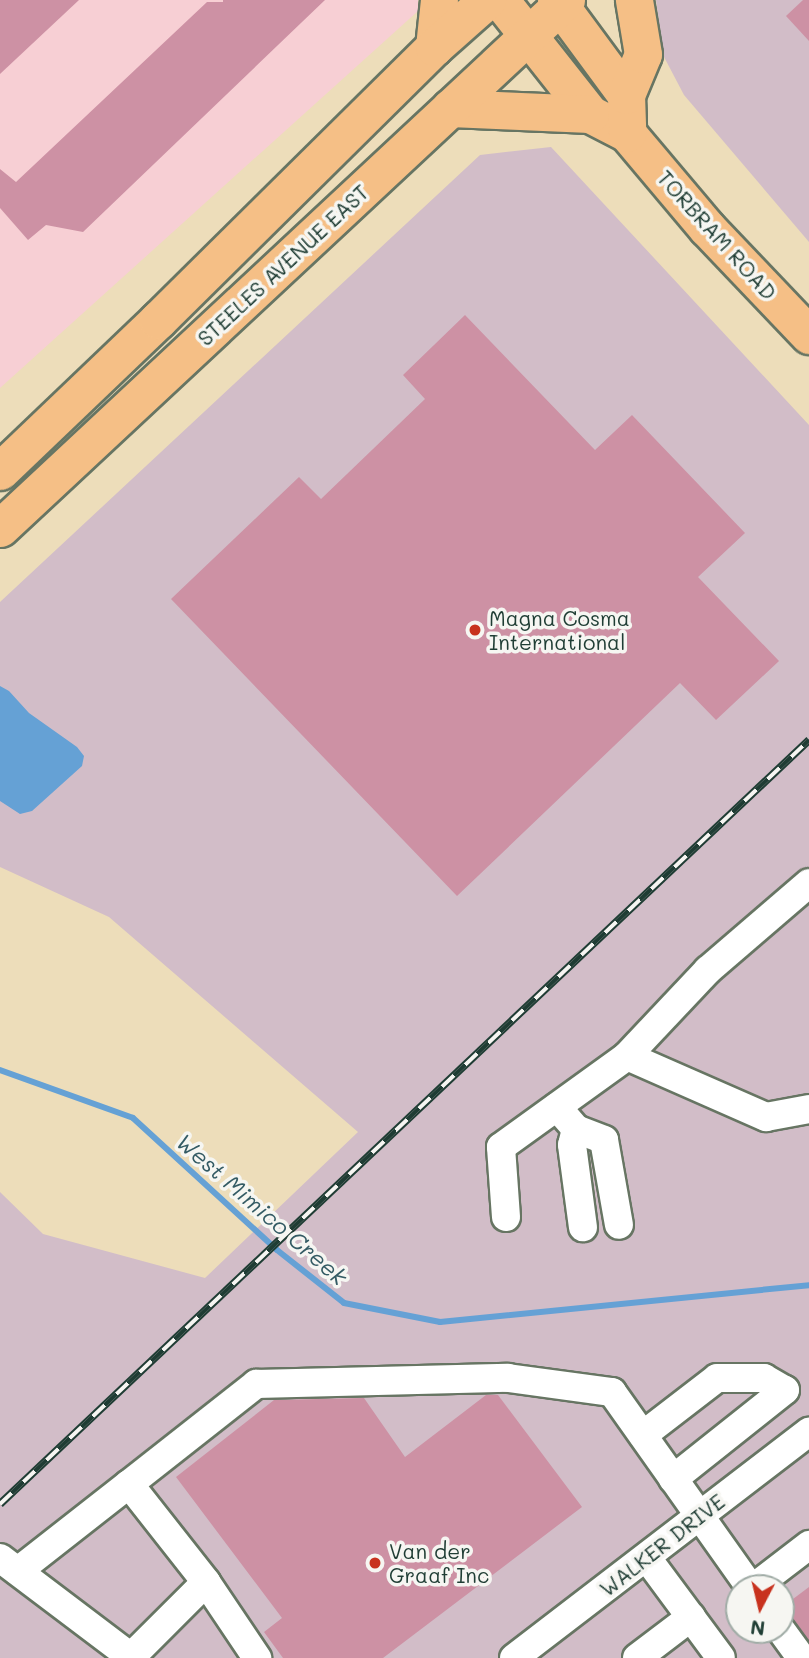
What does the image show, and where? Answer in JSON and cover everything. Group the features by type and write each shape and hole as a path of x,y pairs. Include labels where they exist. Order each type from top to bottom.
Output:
{"main road":[{"path":"434,47 439,0"},
{"path":"0,471 158,320 434,47 487,0"},
{"name":"TORBRAM ROAD","path":"500,0 590,114 627,133 707,228 809,335"},
{"path":"627,133 626,95 643,54 634,0"},
{"path":"561,2 626,95"},
{"name":"STEELES AVENUE EAST","path":"0,528 561,2"},
{"path":"450,107 590,114"}],"street":[{"path":"506,1217 501,1147 627,1056 708,970 809,883"},
{"path":"627,1056 766,1117 809,1109"},
{"path":"557,1107 576,1129 604,1140 619,1225"},
{"path":"576,1129 572,1145 583,1227"},
{"path":"206,1582 132,1658 9,1565 130,1484 256,1384 508,1378 612,1392 742,1574"},
{"path":"643,1435 717,1378 764,1378 785,1390 673,1479"},
{"name":"WALKER DRIVE","path":"514,1658 809,1432"},
{"path":"130,1484 206,1582 257,1658"},
{"path":"771,1574 809,1545"},
{"path":"647,1558 721,1658"},
{"path":"637,1658 691,1617"}],"shaded area":[{"path":"0,0 418,0 418,11 0,388"},
{"path":"656,0 809,0 809,242 684,95 663,55"},
{"path":"551,147 809,425 809,1658 0,1658 0,1192 43,1234 205,1278 358,1132 109,917 0,867 0,602 480,155"}],"water":[{"path":"0,686 9,691 29,713 77,747 84,756 82,766 32,811 20,814 0,801"}],"building":[{"path":"0,0 79,0 0,74"},
{"path":"325,0 83,232 46,225 28,240 0,208 0,169 16,182 207,2"},
{"path":"803,0 809,0 809,41 786,16"},
{"name":"Magna Cosma International","path":"465,315 595,450 632,415 745,533 698,577 779,661 716,720 680,683 457,896 171,599 299,477 321,499 425,399 403,375"},
{"name":"Van der Graaf Inc","path":"486,1395 498,1395 582,1507 383,1658 283,1658 264,1632 282,1618 176,1477 274,1400 364,1398 405,1457"},
{"path":"809,1587 809,1641 795,1621 795,1598"}],"waterway":[{"name":"West Mimico Creek","path":"0,1070 133,1118 277,1250 344,1303 440,1322 809,1285"}],"railway":[{"path":"0,1504 809,740"}],"place":[{"name":"Magna Cosma International","path":"475,630"},
{"name":"Van der Graaf Inc","path":"375,1563"}]}
